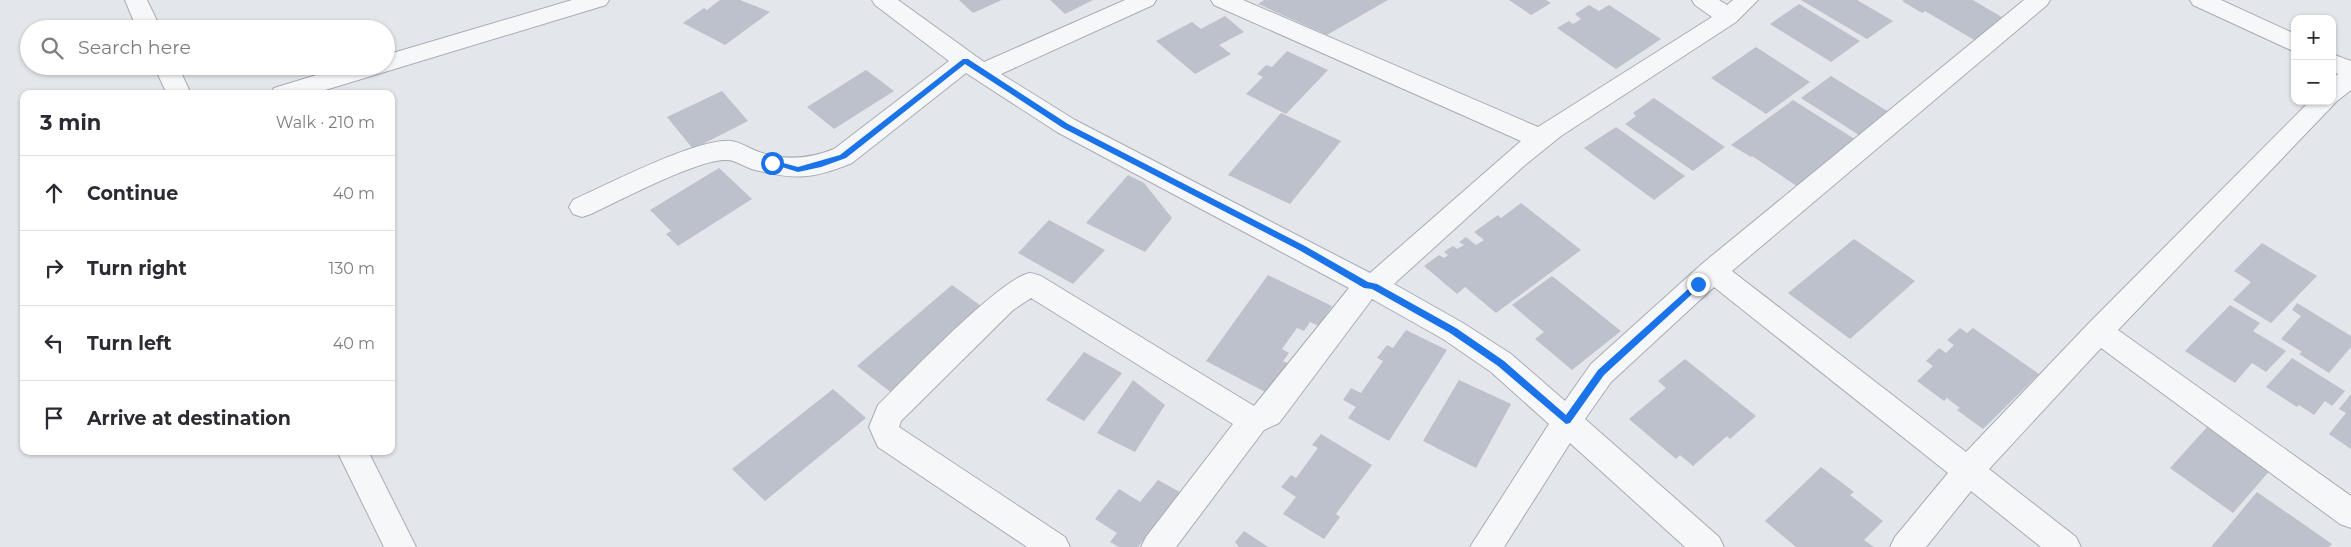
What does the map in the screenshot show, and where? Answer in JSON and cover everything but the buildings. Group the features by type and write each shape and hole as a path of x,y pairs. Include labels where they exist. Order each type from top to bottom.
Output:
{"street":[{"path":"136,0 145,20"},
{"path":"395,60 598,0"},
{"path":"883,0 974,67 1065,126 1302,248 1453,331 1501,364 1708,547"},
{"path":"582,208 684,161 718,151 731,150 755,160 798,169 821,165 843,156 974,67 1145,0"},
{"path":"1222,0 1540,139"},
{"path":"1703,0 1728,17"},
{"path":"1157,547 1253,421 1268,414 1370,286 1540,139 1728,17 1747,0"},
{"path":"1486,547 1566,421 1601,373 1713,271 2039,0"},
{"path":"2201,0 2291,42"},
{"path":"2336,64 2351,70"},
{"path":"170,75 176,90"},
{"path":"296,90 345,75"},
{"path":"2336,90 2351,75"},
{"path":"1906,547 1969,470 2098,331 2321,105"},
{"path":"1713,271 2065,547"},
{"path":"1054,547 908,452 889,438 884,427 889,414 1003,302 1031,284 1253,421"},
{"path":"2098,331 2351,514"},
{"path":"354,455 400,547"}],"route":[{"path":"772,163 786,168 798,169 821,165 843,156 965,61 1065,126 1302,248 1367,285 1374,286 1453,331 1501,364 1533,390 1566,421 1601,373 1698,284"}]}
